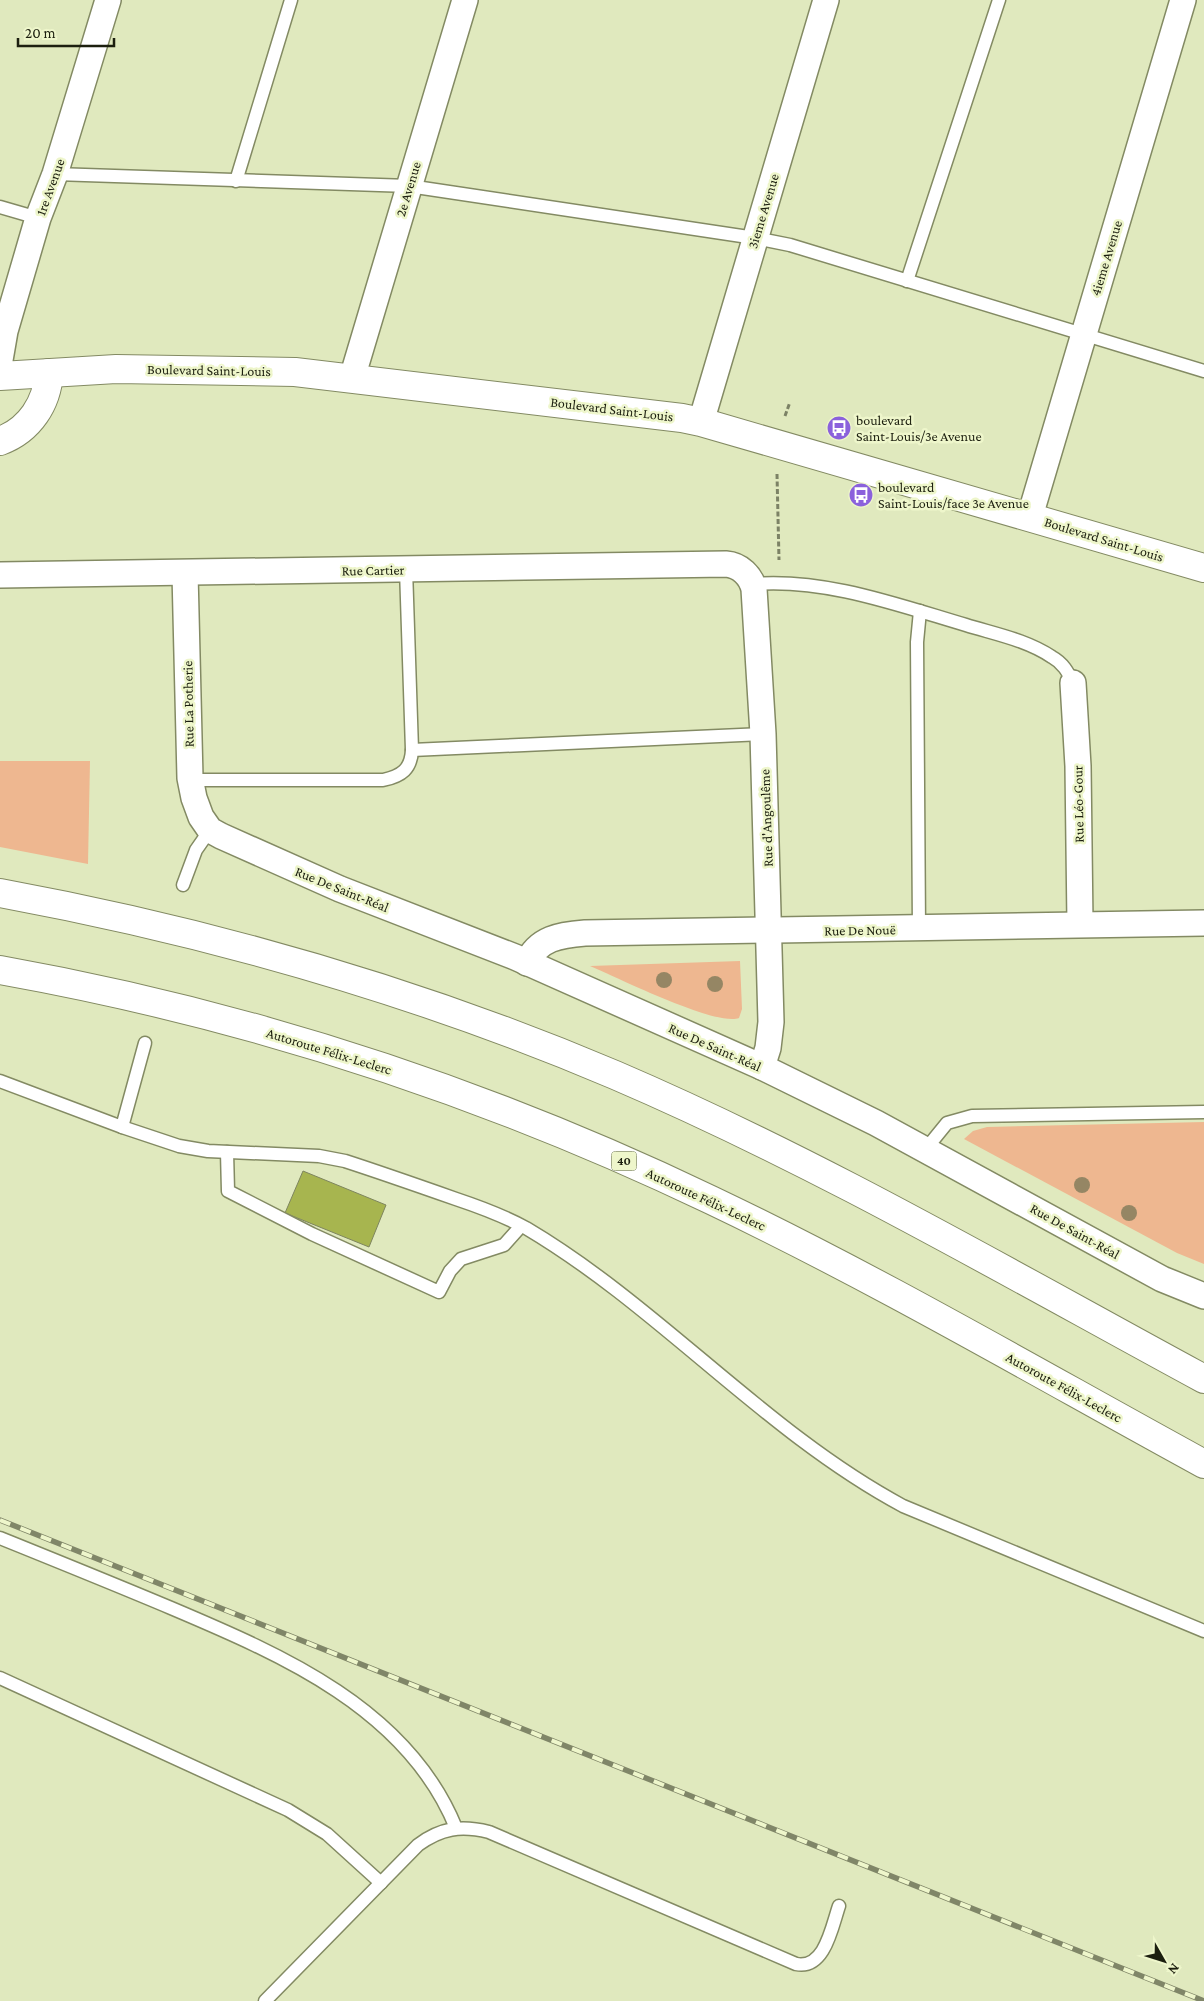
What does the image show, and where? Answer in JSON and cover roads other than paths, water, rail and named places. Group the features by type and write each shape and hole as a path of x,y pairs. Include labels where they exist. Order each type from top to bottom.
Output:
{"main road":[{"name":"Boulevard Saint-Louis","path":"0,376 116,369 295,372 701,422 1204,568"},
{"path":"0,441 24,426 40,408 46,396 48,372"},
{"path":"0,893 167,928 312,966 412,997 578,1060 687,1108 847,1187 1204,1379"},
{"name":"Autoroute Félix-Leclerc","path":"0,970 141,999 268,1032 420,1080 552,1130 670,1181 750,1219 1204,1464"}],"street":[{"name":"1re Avenue","path":"0,376 0,360 5,331 38,218 55,174 108,0"},
{"name":"2e Avenue","path":"352,378 465,0"},
{"name":"3ieme Avenue","path":"701,422 826,0"},
{"name":"4ieme Avenue","path":"1030,516 1183,0"},
{"name":"Rue Cartier","path":"0,575 726,564 735,566 748,578"},
{"name":"Rue La Potherie","path":"185,573 191,780 198,811 210,830"},
{"name":"Rue d'Angoulême","path":"748,578 762,734 770,930 771,1022 768,1048 762,1067"},
{"name":"Rue Léo-Gour","path":"1074,683 1078,766 1080,924"},
{"name":"Rue De Saint-Réal","path":"210,830 239,845 340,889 527,963 762,1067 831,1100 1162,1279 1204,1296"},
{"name":"Rue De Nouë","path":"527,963 540,944 557,937 575,934 1204,923"}],"lane":[{"path":"236,180 291,0"},
{"path":"908,281 999,0"},
{"path":"55,174 409,186 755,238 790,245 1204,371"},
{"path":"0,208 38,218"},
{"path":"191,780 384,780 402,774 410,764 412,750 406,570"},
{"path":"748,578 809,584 920,612 1037,648 1063,665 1074,683"},
{"path":"919,929 917,642 920,612"},
{"path":"412,750 762,734"},
{"path":"183,885 196,850 210,830"},
{"path":"122,1127 145,1043"},
{"path":"0,1081 122,1127 179,1146 226,1152 304,1155 345,1161 486,1210 521,1226 596,1276 805,1443 866,1486 903,1506 1204,1630"},
{"path":"925,1150 947,1122 972,1116 1204,1112"},
{"path":"226,1152 228,1191 312,1234 439,1292 450,1271 461,1259 504,1245 521,1226"},
{"path":"0,1538 208,1624 310,1673 337,1690 380,1723 422,1767 442,1797 456,1828"},
{"path":"0,1678 288,1810 327,1834 381,1883"},
{"path":"265,2001 431,1835 456,1828 489,1832 796,1964 810,1964 820,1954 839,1906"}],"railway":[{"path":"0,1520 1204,2001"}],"place":[{"name":"boulevard Saint-Louis/3e Avenue","path":"839,428"},
{"name":"boulevard Saint-Louis/face 3e Avenue","path":"861,495"}]}
